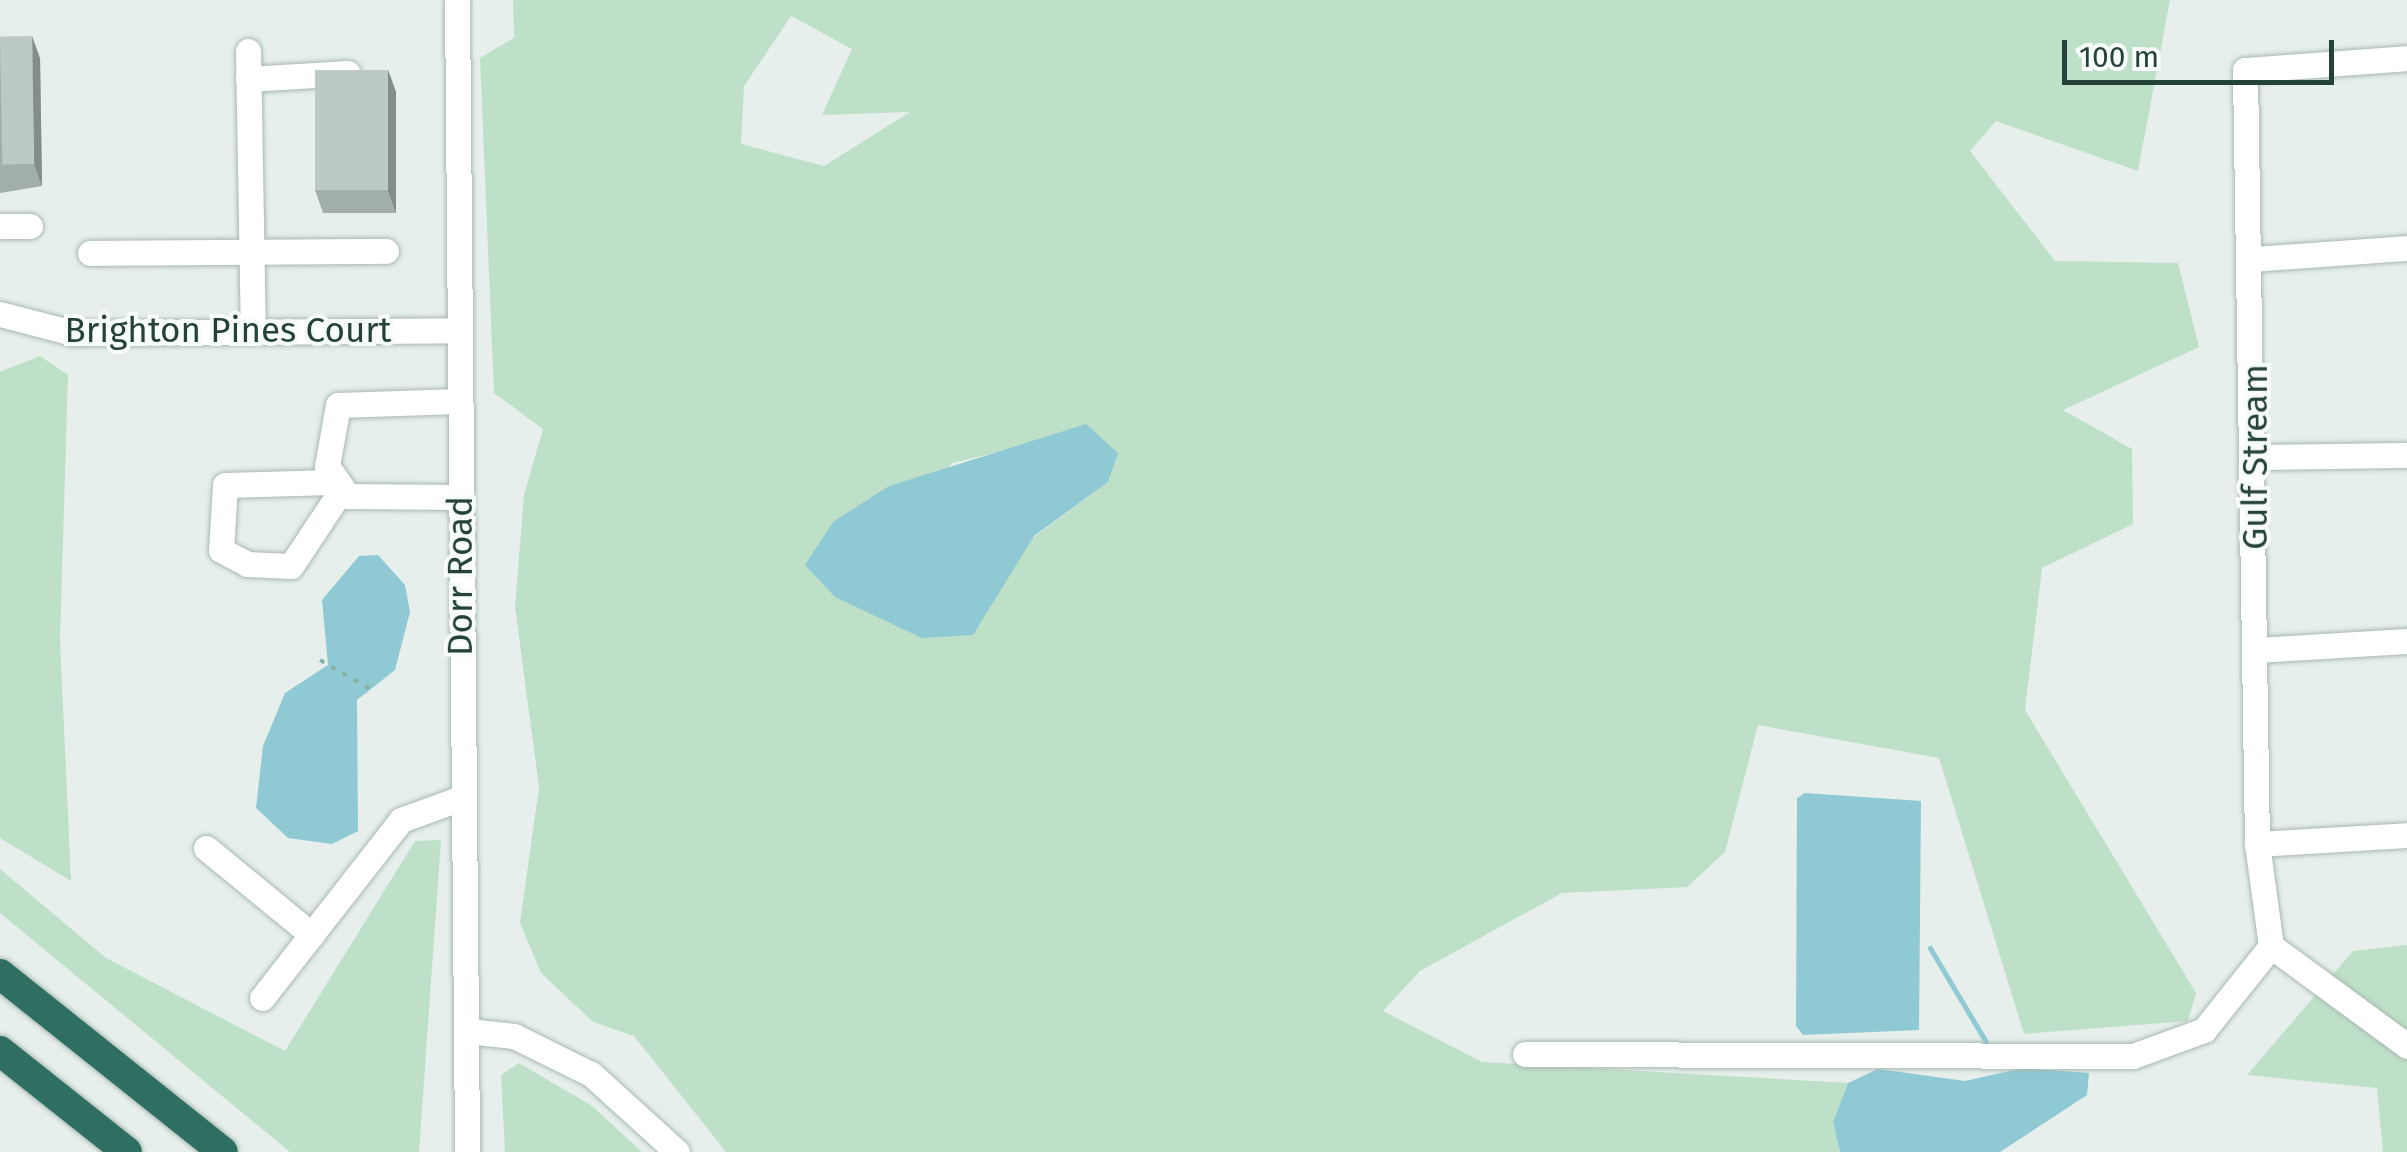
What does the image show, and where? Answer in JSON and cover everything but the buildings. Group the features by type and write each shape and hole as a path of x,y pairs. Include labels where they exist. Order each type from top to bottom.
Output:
{"highway":[{"path":"0,974 223,1152"},
{"path":"0,1051 127,1152"}],"street":[{"name":"Dorr Road","path":"457,0 461,798 468,1152"},
{"path":"248,52 252,332"},
{"name":"Gulf Stream","path":"2271,946 2258,844 2254,259 2246,70 2407,58"},
{"path":"248,79 382,72"},
{"path":"0,226 30,226"},
{"path":"2254,259 2407,248"},
{"path":"90,253 386,251"},
{"name":"Brighton Pines Court","path":"0,314 73,334 458,330"},
{"path":"459,401 338,405 330,415 336,487 291,566 247,564 221,550 225,485 336,487 460,497"},
{"path":"2255,457 2407,455"},
{"path":"2256,650 2407,641"},
{"path":"262,998 401,820 461,798"},
{"path":"2258,844 2407,836"},
{"path":"206,848 312,935"},
{"path":"1525,1054 2133,1056 2204,1030 2271,946 2407,1046"},
{"path":"468,1031 514,1036 591,1074 678,1152"}],"path":[{"path":"320,660 370,689"}],"green space":[{"path":"513,0 2170,0 2138,171 1996,121 1970,151 2055,261 2178,263 2199,347 2063,410 2132,449 2133,524 2042,568 2025,710 2196,993 2188,1021 2024,1034 1939,758 1758,725 1725,852 1687,887 1562,893 1420,971 1383,1011 1482,1062 1848,1083 1833,1122 1840,1152 726,1152 634,1036 593,1022 541,973 520,923 539,787 515,607 524,495 543,429 494,393 480,58 514,38","holes":["791,16 852,49 822,115 910,112 824,166 741,144 744,86","1035,443 1108,482 1034,537 879,614 835,597 952,463"]},
{"path":"40,356 68,375 60,640 71,881 0,838 0,372"},
{"path":"441,840 419,1152 290,1152 0,913 0,869 106,958 285,1051 415,841"},
{"path":"2407,945 2407,1152 2383,1152 2377,1088 2247,1075 2353,951"},
{"path":"519,1063 592,1106 642,1152 505,1152 501,1075"}],"water":[{"path":"1086,424 1118,453 1108,482 1034,536 973,635 922,638 835,597 805,565 833,522 889,486"},
{"path":"378,555 405,585 410,612 395,670 357,700 358,831 332,844 288,838 256,808 263,746 285,693 328,665 322,600 359,556"},
{"path":"1805,793 1921,801 1919,1030 1803,1035 1796,1026 1797,798"},
{"path":"2023,1068 2089,1073 2087,1095 2000,1152 1840,1152 1833,1122 1848,1083 1878,1069 1965,1081"}],"waterway":[{"path":"1930,948 1986,1042"}]}
